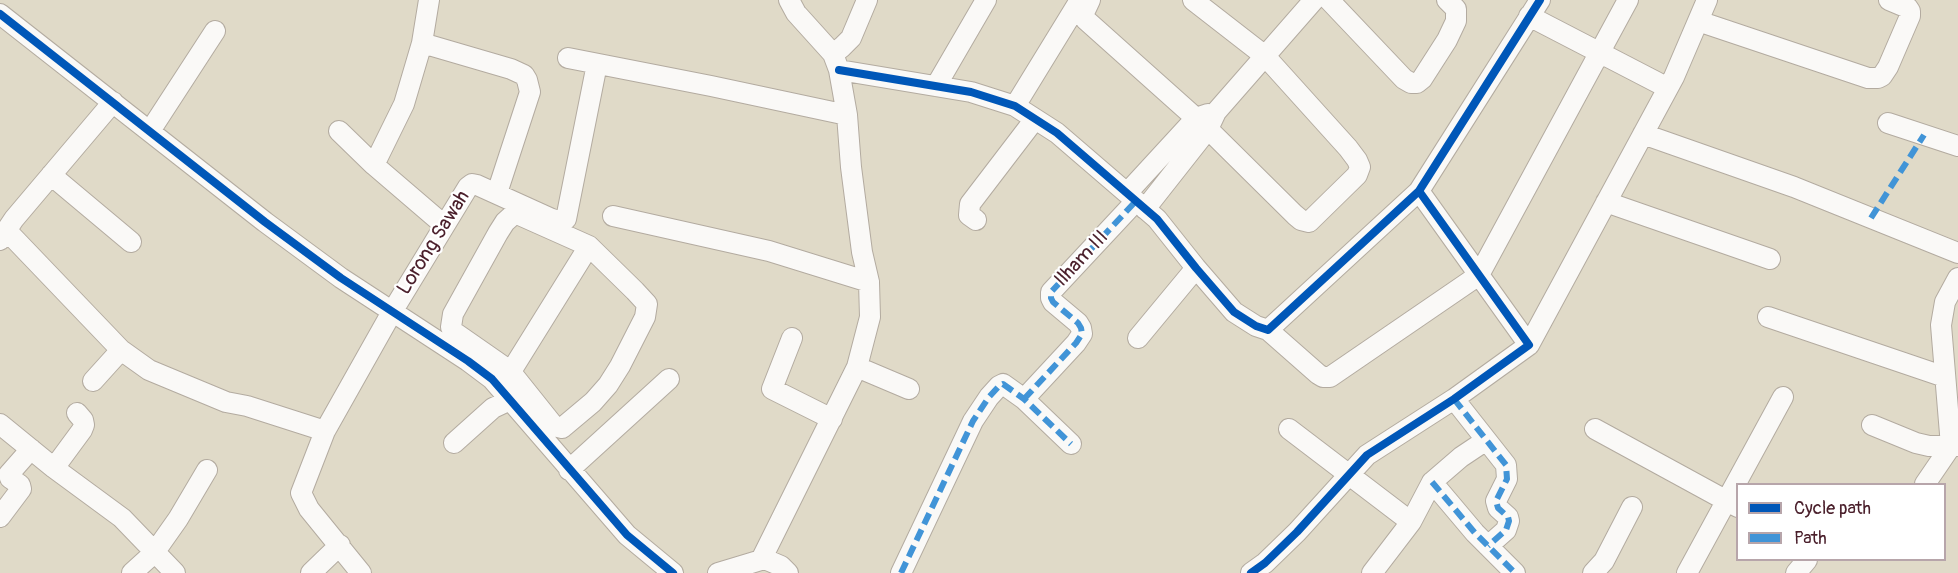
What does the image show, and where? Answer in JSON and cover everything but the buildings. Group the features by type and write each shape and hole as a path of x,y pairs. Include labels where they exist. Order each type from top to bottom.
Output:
{"street":[{"path":"374,165 404,104 422,43 429,0"},
{"path":"761,560 857,367 870,317 869,282 851,167 848,115 836,62 796,13 789,0"},
{"path":"836,62 867,0"},
{"path":"936,86 986,0"},
{"path":"1015,106 1080,0"},
{"path":"1090,0 1083,15 1086,20 1207,119 1285,206 1306,223 1312,220 1357,175 1360,167 1348,148 1265,56 1192,0"},
{"path":"1136,201 1164,151 1207,119 1314,0"},
{"path":"1329,0 1404,79 1417,83 1422,79 1447,40 1456,21 1456,9 1447,0"},
{"path":"836,62 971,92 1015,106 1035,118 1057,133 1157,219 1234,312 1256,326 1268,330 1317,374 1330,377 1479,275 1628,0"},
{"path":"1251,573 1265,563 1297,532 1367,454 1454,399 1529,345 1668,88 1707,0"},
{"path":"1698,21 1868,78 1878,78 1888,67 1910,16 1908,8 1889,0"},
{"path":"1268,330 1419,191 1534,8 1600,53 1668,88"},
{"path":"0,14 265,222 341,278 492,379 627,535 673,573"},
{"path":"150,131 215,31"},
{"path":"422,43 511,69 524,75 527,80 530,92 497,193"},
{"path":"568,58 848,115"},
{"name":"Lorong Sawah","path":"340,545 309,509 301,493 325,431 392,312 463,193 472,184 552,219 563,222 566,219 597,64"},
{"path":"113,102 5,225 120,350 149,370 226,402 247,406 325,431"},
{"path":"976,220 969,215 970,204 1035,118"},
{"path":"1136,201 1180,163 1207,119"},
{"path":"1888,123 1958,146"},
{"path":"339,131 374,165 444,225"},
{"path":"1643,134 1794,187 1958,253"},
{"path":"1164,151 1180,163"},
{"path":"51,175 131,242"},
{"path":"1419,191 1529,345"},
{"name":"Ilham III","path":"1023,399 1082,334 1078,323 1053,302 1051,292 1136,201"},
{"path":"1606,202 1770,259"},
{"path":"514,213 589,246 647,304 645,317 608,385 593,402 566,425 559,428 545,416 510,371 454,332 451,327 453,314 502,228 514,213"},
{"path":"613,216 769,251 869,282"},
{"path":"454,443 505,394 510,371 589,246"},
{"path":"1138,338 1196,268"},
{"path":"1927,483 1954,446 1941,325 1945,302 1958,278"},
{"path":"1768,317 1946,377"},
{"path":"792,338 772,389 832,418"},
{"path":"93,381 120,350"},
{"path":"857,367 909,389"},
{"path":"569,470 669,379"},
{"path":"901,573 973,421 999,386 1003,384 1023,399 1071,444"},
{"path":"1742,483 1783,397"},
{"path":"1454,399 1506,465 1507,479 1496,501 1497,508 1508,517 1509,521 1506,530 1488,546"},
{"path":"54,468 82,430 83,420 77,413"},
{"path":"0,424 54,468 122,518 175,573"},
{"path":"1872,425 1916,443 1929,446 1954,446"},
{"path":"1289,429 1411,522"},
{"path":"1595,429 1732,504 1687,573"},
{"path":"1372,573 1411,522 1432,482 1461,457 1485,441"},
{"path":"0,517 21,489 9,474 31,449"},
{"path":"132,573 154,553 178,519 207,470"},
{"path":"1432,482 1515,573"},
{"path":"1593,573 1604,561 1632,507"},
{"path":"310,573 340,545 361,573"},
{"path":"718,573 761,560 774,562 788,573"},
{"path":"1796,573 1806,561"}],"marked path":[{"path":"1871,218 1924,135"},
{"path":"1024,399 1082,334 1078,323 1053,302 1051,292 1136,201"},
{"path":"901,573 973,421 999,386 1003,384 1024,399 1071,444"},
{"path":"1454,399 1506,465 1507,479 1496,501 1498,508 1508,517 1509,521 1506,530 1488,546"},
{"path":"1432,482 1475,533 1515,573"}],"cycle path":[{"path":"1251,573 1265,563 1297,532 1367,455 1454,399 1529,345 1419,191 1540,0"},
{"path":"0,14 265,222 341,278 492,379 627,535 673,573"},
{"path":"839,70 971,92 1015,106 1057,133 1157,219 1234,312 1256,326 1268,330 1419,191"}]}
